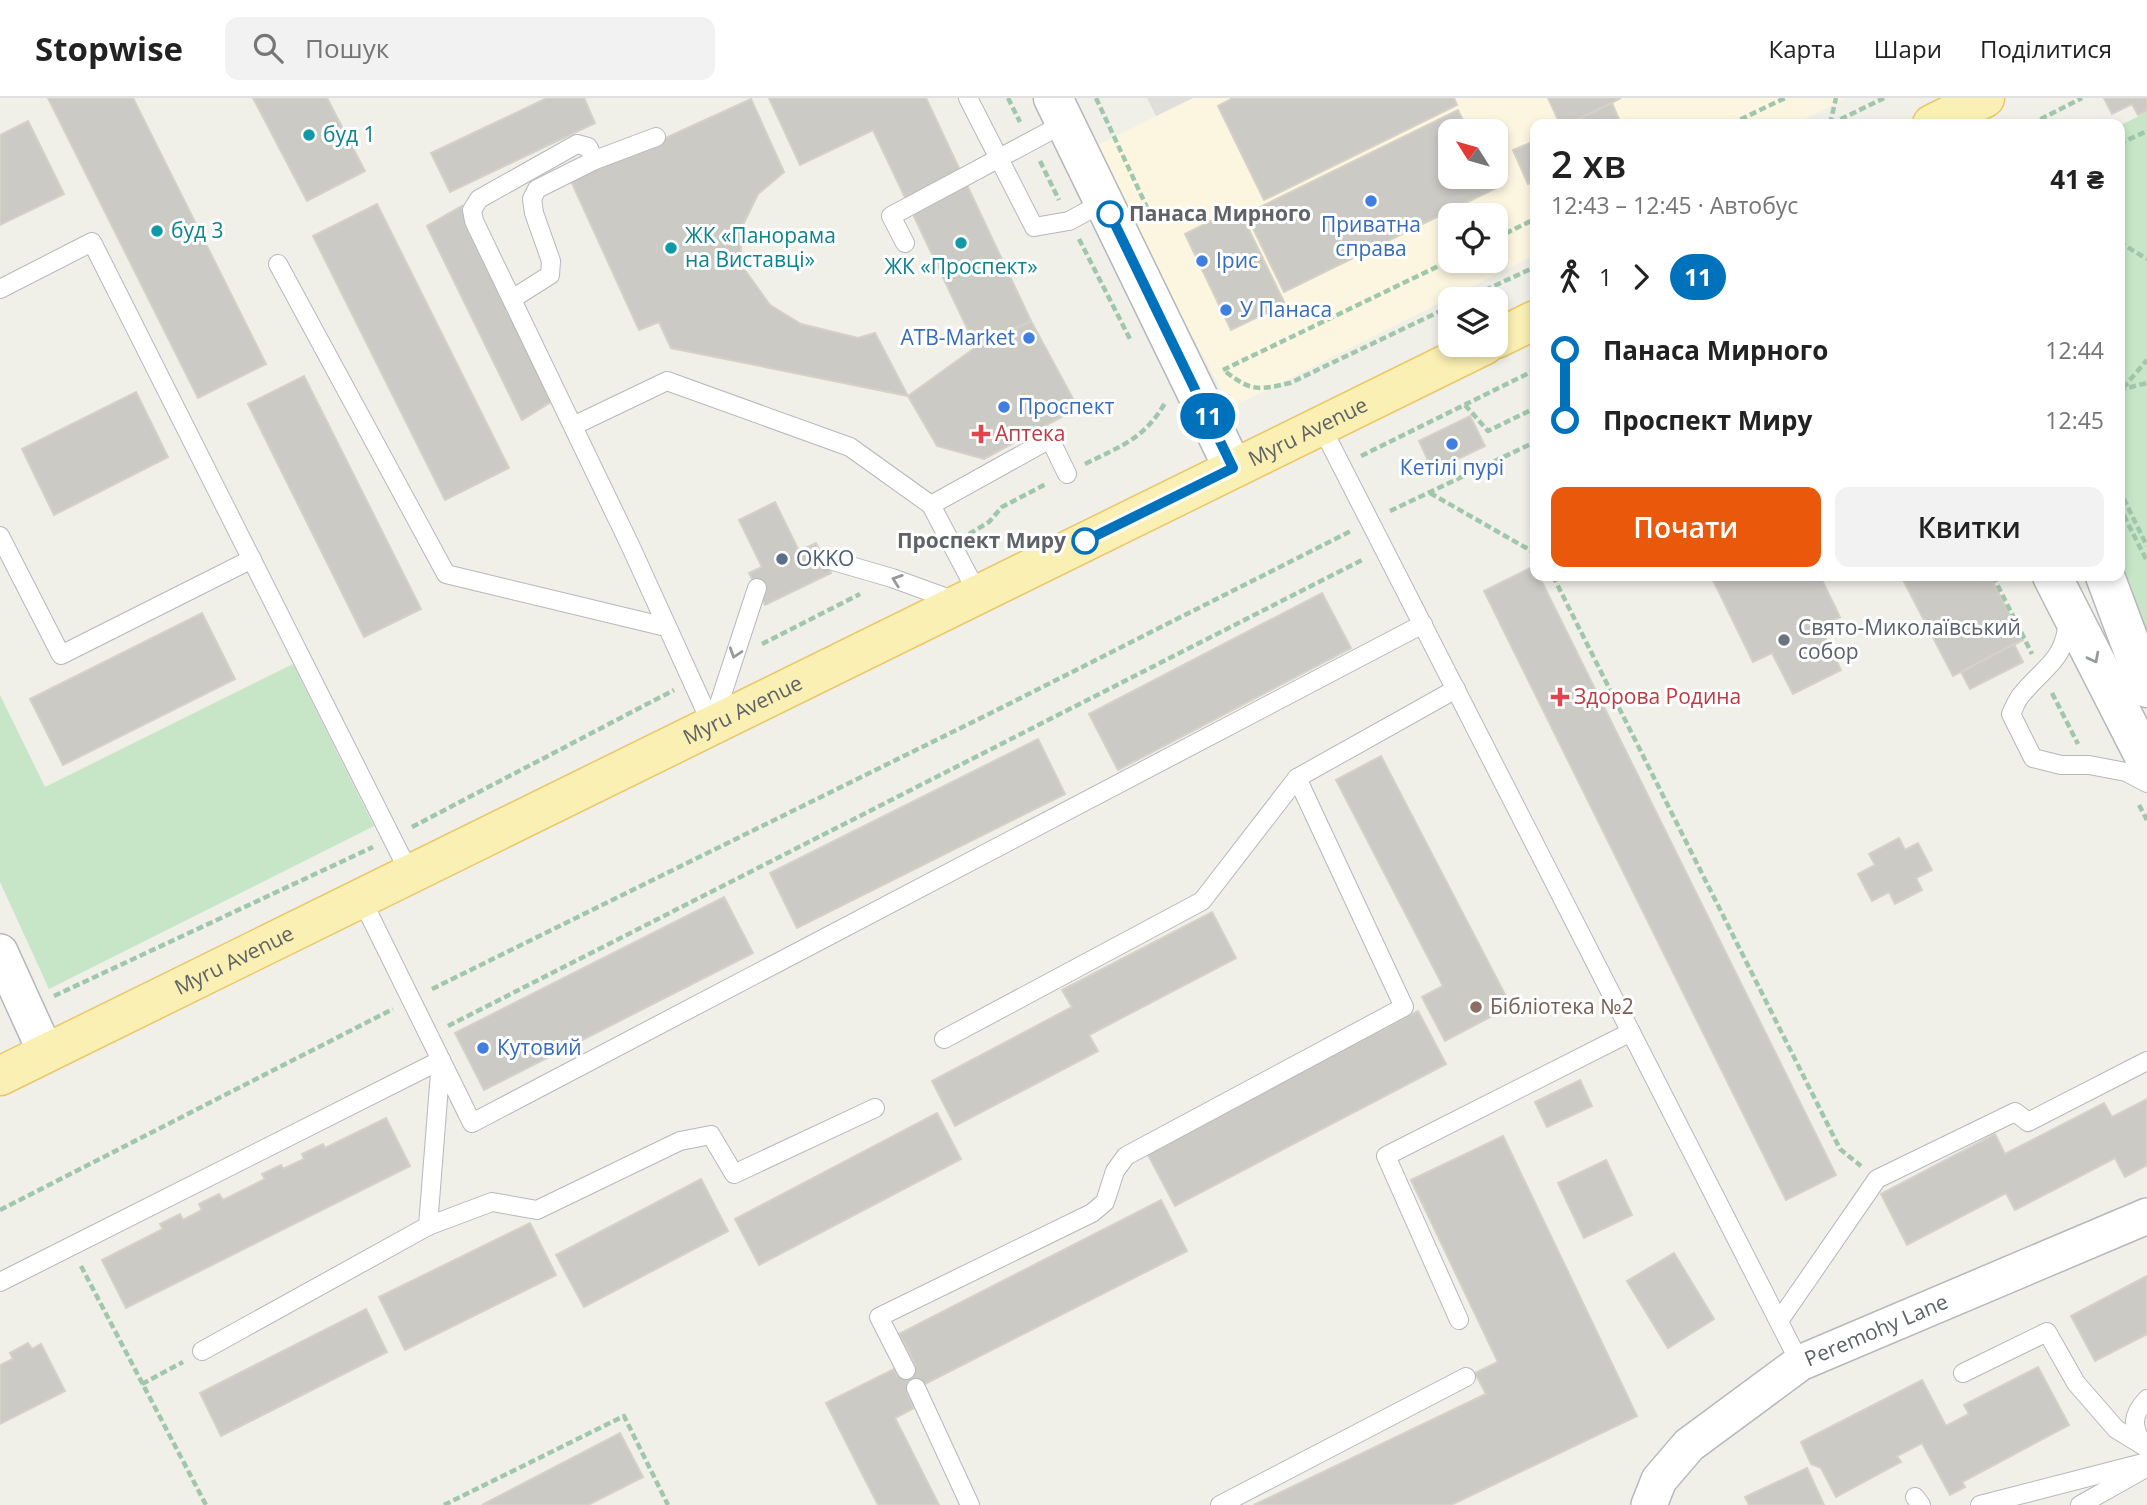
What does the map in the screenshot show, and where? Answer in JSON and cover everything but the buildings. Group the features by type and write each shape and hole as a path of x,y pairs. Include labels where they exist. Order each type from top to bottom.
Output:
{"main road":[{"path":"1942,119 1985,98"},
{"path":"1059,110 1233,468"},
{"path":"1508,333 1530,322"},
{"name":"Myru Avenue","path":"0,1076 1460,357"},
{"path":"2107,581 2147,688"},
{"path":"2061,592 2147,762"}],"street":[{"path":"0,952 46,1053"},
{"name":"Peremohy Lane","path":"1649,1505 1659,1480 1689,1446 1800,1363 2147,1216"}],"lane":[{"path":"968,98 1034,227 1069,221 1104,202"},
{"path":"905,243 891,216 1030,142 1059,110"},
{"path":"512,299 550,275 551,261 534,213 532,199 537,189 595,160 656,136"},
{"path":"595,160 588,147 577,144 479,199 472,210 474,221 712,725"},
{"path":"0,289 92,242 410,874"},
{"path":"278,264 446,574 666,627"},
{"path":"573,426 667,381 850,447 931,505 952,543 970,598"},
{"path":"1321,425 1800,1363"},
{"path":"931,505 1050,439 1066,474"},
{"path":"0,536 61,655 252,559"},
{"path":"822,558 970,598"},
{"path":"712,725 757,588"},
{"path":"2061,592 2067,635 2054,662 2021,695 2011,714 2033,758 2061,765 2089,765 2126,772 2147,783"},
{"path":"361,898 472,1123 1423,624"},
{"path":"944,1039 1202,901 1297,778 1456,689"},
{"path":"906,1370 879,1317 1092,1213 1105,1202 1115,1171 1126,1156 1404,1007 1297,778"},
{"path":"1459,1320 1386,1156 1631,1032"},
{"path":"428,1226 441,1060"},
{"path":"0,1282 441,1060"},
{"path":"1779,1321 1877,1179 2015,1112 2028,1122 2147,1061"},
{"path":"202,1351 428,1226 492,1202 537,1210 680,1141 711,1135 734,1174 875,1108"},
{"path":"1963,1373 2047,1332 2076,1383 2116,1429 2146,1453"},
{"path":"1220,1505 1466,1377"},
{"path":"916,1388 970,1505"},
{"path":"2146,1453 2134,1431 2137,1409 2147,1399"},
{"path":"1980,1505 2146,1453"},
{"path":"2080,1505 2146,1453"}],"path":[{"path":"1007,98 1133,345"},
{"path":"1096,98 1154,222"},
{"path":"1746,119 1785,98"},
{"path":"1831,119 1836,98"},
{"path":"1840,119 1884,98"},
{"path":"2041,119 2082,98"},
{"path":"2125,141 2147,131"},
{"path":"1508,232 1530,221"},
{"path":"2125,246 2147,260"},
{"path":"1223,370 1438,266"},
{"path":"1492,287 1530,269"},
{"path":"1217,358 1223,370 1244,386 1265,388 1290,383 1438,312"},
{"path":"2125,385 2147,360"},
{"path":"1342,466 1530,372"},
{"path":"2125,388 2147,383"},
{"path":"952,543 989,522 1002,507 1139,436 1156,419 1166,402"},
{"path":"1465,405 1489,431 1530,410"},
{"path":"0,1210 410,1000 1530,444"},
{"path":"1429,493 1530,550"},
{"path":"2125,501 2147,546"},
{"path":"2125,518 2147,561"},
{"path":"429,1036 1384,549"},
{"path":"733,658 892,578"},
{"path":"1556,581 1840,1149 1877,1179"},
{"path":"1996,581 2089,765"},
{"path":"26,1009 392,838 692,681"},
{"path":"70,1247 206,1505"},
{"path":"142,1384 202,1351"},
{"path":"444,1505 624,1416 668,1505"}],"shaded area":[{"path":"1147,98 1193,98 1156,116"},
{"path":"1193,98 1847,98 1805,119 1530,119 1530,258 1508,269 1508,203 1438,203 1438,273 1499,273 1471,287 1438,287 1438,304 1231,408 1092,148"}],"green space":[{"path":"2147,112 2147,651 2121,581 2125,581 2125,123"},
{"path":"293,664 374,826 49,989 0,882 0,695 45,787"}],"bus line":[{"name":"11","path":"1085,541 1233,468 1110,214"}],"place":[{"name":"буд 1","path":"309,135"},
{"name":"Приватна справа","path":"1371,201"},
{"name":"Панаса Мирного","path":"1110,214"},
{"name":"буд 3","path":"157,231"},
{"name":"ЖК «Проспект»","path":"961,243"},
{"name":"ЖК «Панорама на Виставці»","path":"671,248"},
{"name":"Ірис","path":"1202,261"},
{"name":"У Панаса","path":"1226,310"},
{"name":"ATB-Market","path":"1029,338"},
{"name":"Проспект","path":"1004,407"},
{"name":"Аптека","path":"981,434"},
{"name":"Кетілі пурі","path":"1452,444"},
{"name":"Проспект Миру","path":"1085,541"},
{"name":"OKKO","path":"782,559"},
{"name":"Свято-Миколаївський собор","path":"1784,640"},
{"name":"Здорова Родина","path":"1560,697"},
{"name":"Бібліотека №2","path":"1476,1007"},
{"name":"Кутовий","path":"483,1048"}]}
